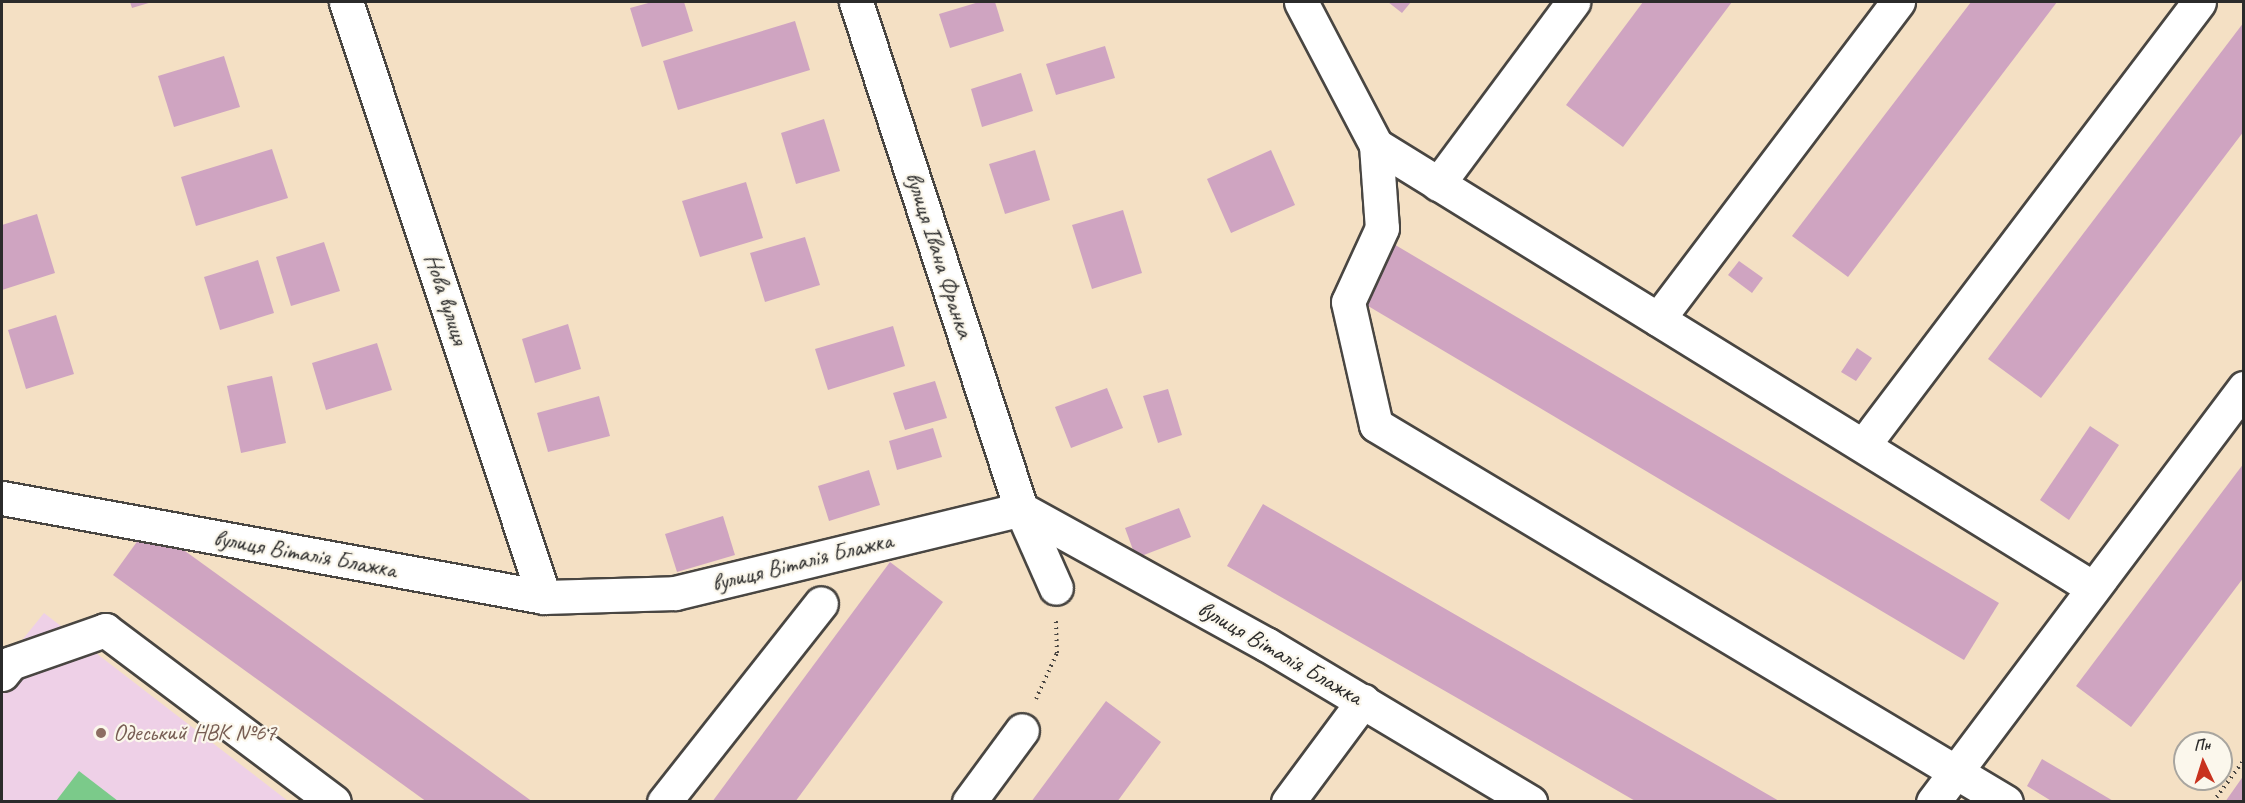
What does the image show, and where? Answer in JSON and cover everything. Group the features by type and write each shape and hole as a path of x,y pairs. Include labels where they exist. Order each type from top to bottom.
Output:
{"street":[{"name":"Нова вулиця","path":"346,2 544,597"},
{"name":"вулиця Івана Франка","path":"856,2 1021,509 1056,588"},
{"path":"1301,2 1376,145 1382,228 1348,302 1376,425 2006,801"},
{"path":"1438,184 1573,2"},
{"path":"1658,319 1898,2"},
{"path":"1865,443 2199,2"},
{"path":"1376,145 1658,319 1865,443 2093,588"},
{"path":"1933,801 2244,388"},
{"name":"вулиця Віталія Блажка","path":"2,498 544,597 675,593 1021,509 1363,701 1530,801"},
{"path":"664,801 821,603"},
{"path":"2,674 11,663 105,630 334,801"},
{"path":"1288,801 1363,701"},
{"path":"969,801 1022,730"}],"path":[{"path":"1022,730 1057,653 1056,588"},
{"path":"2212,801 2244,760"}],"shaded area":[{"name":"Одеський НВК №67","path":"44,613 288,801 2,802 2,665"}],"green space":[{"path":"79,771 118,801 56,801"}],"building":[{"path":"130,2 152,2 132,8"},
{"path":"652,2 684,2 693,31 642,47 630,8"},
{"path":"979,2 995,2 1004,31 950,48 939,14"},
{"path":"1388,2 1411,2 1402,13"},
{"path":"1643,2 1732,2 1623,147 1566,105"},
{"path":"1971,2 2057,2 1848,277 1792,236"},
{"path":"795,21 810,70 678,110 663,61"},
{"path":"2244,22 2244,131 2041,398 1988,359"},
{"path":"1105,46 1115,78 1056,95 1046,64"},
{"path":"224,56 240,107 174,127 158,76"},
{"path":"1021,73 1033,111 982,127 971,89"},
{"path":"824,119 840,171 796,184 781,133"},
{"path":"272,149 288,198 196,226 181,177"},
{"path":"1035,150 1050,200 1005,214 989,164"},
{"path":"1271,150 1295,205 1231,233 1207,179"},
{"path":"746,182 763,238 700,257 682,201"},
{"path":"1123,210 1142,273 1092,289 1072,225"},
{"path":"37,214 55,273 2,290 2,225"},
{"path":"805,237 820,285 765,302 750,253"},
{"path":"324,242 340,291 291,306 276,257"},
{"path":"1392,243 1999,603 1964,660 1358,300"},
{"path":"258,260 274,313 220,330 204,277"},
{"path":"1739,261 1763,278 1752,293 1728,275"},
{"path":"56,315 74,374 26,389 8,330"},
{"path":"568,324 581,369 535,383 522,339"},
{"path":"893,326 905,366 828,390 815,349"},
{"path":"377,343 392,390 326,410 312,363"},
{"path":"1857,348 1872,358 1856,381 1841,372"},
{"path":"272,376 286,443 241,453 227,386"},
{"path":"935,381 947,418 905,430 893,393"},
{"path":"1107,388 1123,428 1071,448 1055,407"},
{"path":"1168,389 1182,435 1158,443 1143,396"},
{"path":"599,396 610,436 548,452 537,413"},
{"path":"2090,426 2119,445 2069,520 2040,500"},
{"path":"933,428 942,457 897,470 889,441"},
{"path":"2244,463 2244,577 2131,727 2076,686"},
{"path":"869,470 880,505 829,521 818,486"},
{"path":"1263,504 1781,802 1637,802 1227,566"},
{"path":"1179,508 1191,537 1136,558 1125,528"},
{"path":"723,516 735,555 677,572 665,534"},
{"path":"149,525 533,802 427,802 113,575"},
{"path":"890,562 943,602 795,802 712,802"},
{"path":"1106,701 1161,742 1117,802 1031,802"},
{"path":"2042,759 2115,802 2053,802 2027,786"},
{"path":"2244,775 2244,802 2225,802"}],"place":[{"name":"Одеський НВК №67","path":"101,733"}]}
